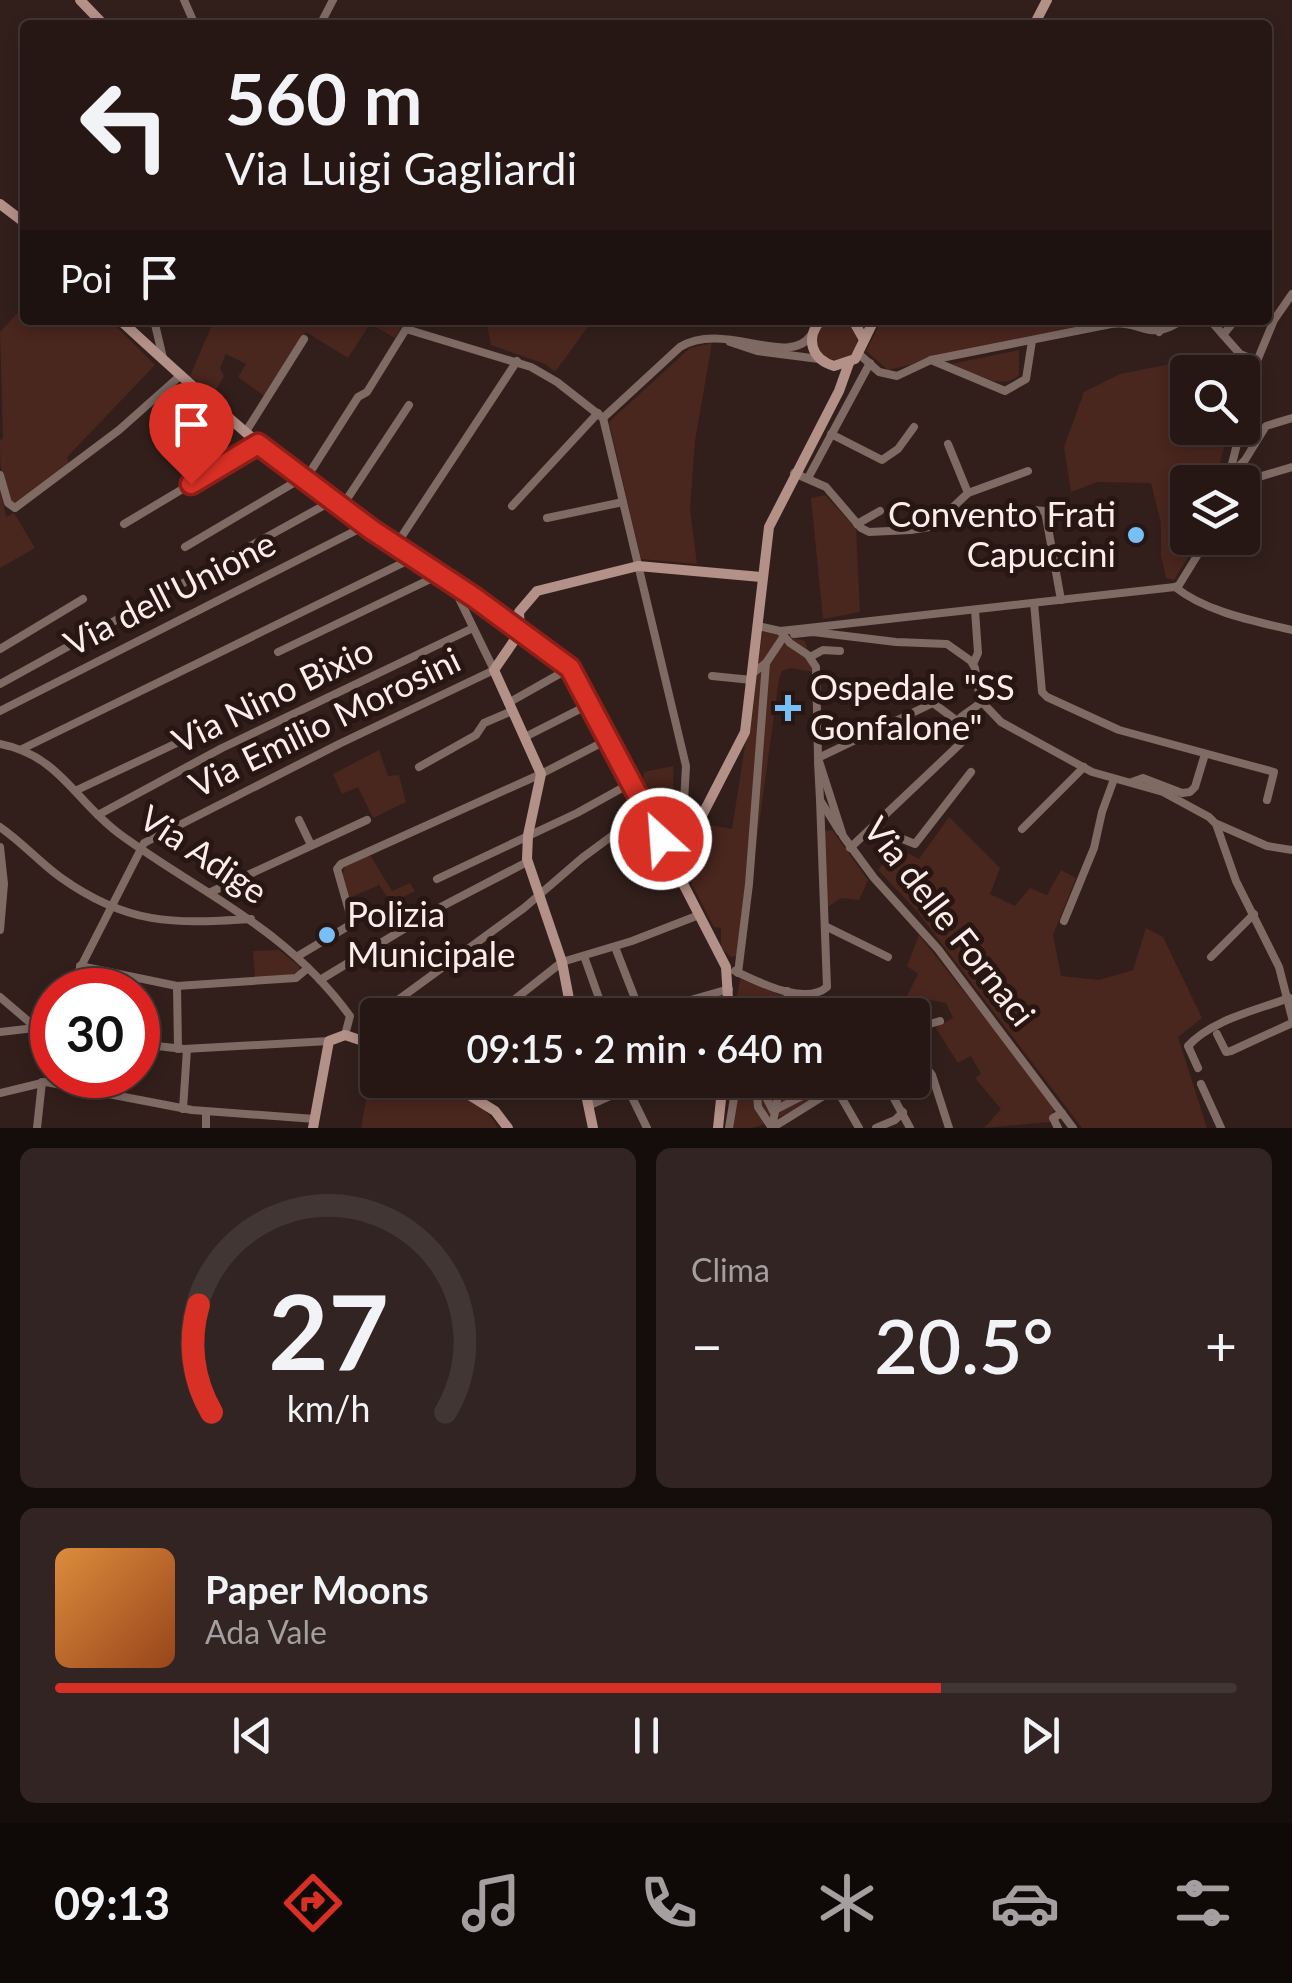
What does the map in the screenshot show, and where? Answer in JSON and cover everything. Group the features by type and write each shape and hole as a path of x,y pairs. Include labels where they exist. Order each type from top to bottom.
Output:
{"main road":[{"path":"80,0 99,20"},
{"path":"0,204 20,220"},
{"path":"125,325 258,444 363,524 450,582"},
{"path":"817,325 811,334 814,352 835,385 826,416"},
{"path":"857,325 863,340"},
{"path":"729,998 726,967 675,868 746,728 768,530 849,363 859,354 869,325"},
{"path":"823,362 849,363"},
{"name":"Via Emilio Morosini","path":"494,670 520,632 519,612 534,592 638,566 761,577"},
{"path":"494,670 540,774 527,862 562,962 569,998"},
{"path":"314,1124 328,1042 345,1035 358,1039"},
{"path":"475,1098 497,1113 508,1128"},
{"path":"587,1098 593,1128"},
{"path":"718,1128 721,1098"}],"street":[{"path":"1272,324 1292,294"},
{"path":"155,325 165,362"},
{"path":"859,354 889,376 931,360 1117,325"},
{"path":"1137,325 1145,331 1159,332 1172,325"},
{"path":"1159,332 1164,325"},
{"path":"1214,325 1242,355"},
{"path":"1223,335 1231,325"},
{"path":"1259,355 1272,325"},
{"path":"185,547 304,479 358,397 368,392 406,329 517,361 558,382 600,416 623,502 686,766 681,856"},
{"path":"512,506 600,416 680,347 701,338 716,338 793,349 804,344 811,334"},
{"path":"245,433 304,338"},
{"path":"716,338 757,351 823,362"},
{"path":"931,360 1005,391 1026,378 1032,341"},
{"path":"396,545 517,361"},
{"path":"808,478 870,363"},
{"path":"1,480 8,506 18,507 119,430 181,375"},
{"path":"0,684 337,504 409,405"},
{"path":"1240,465 1266,426 1292,418"},
{"path":"831,434 882,460 898,449 914,427"},
{"path":"124,524 258,444"},
{"path":"948,444 968,492"},
{"path":"1260,477 1289,469"},
{"path":"932,527 968,492 1028,471"},
{"path":"794,473 831,491 864,531 874,533 1045,511 1062,600"},
{"path":"547,518 623,502"},
{"path":"857,524 880,511"},
{"name":"Via dell'Unione","path":"0,711 363,524"},
{"path":"712,676 753,676 788,635 1175,586 1197,555"},
{"path":"22,749 413,558"},
{"path":"278,652 438,575"},
{"path":"450,582 570,668 675,868"},
{"path":"450,582 494,670"},
{"path":"1175,586 1187,597 1292,630"},
{"path":"0,648 83,600"},
{"path":"1034,604 1042,692 1047,697 1106,726 1274,772 1267,800"},
{"path":"972,664 978,653 976,610"},
{"path":"758,626 788,635 813,632 896,642 935,642 958,650 972,664 982,702 1001,722 1084,766 1170,795 1216,824 1267,846 1292,850"},
{"name":"Via Nino Bixio","path":"98,815 222,748 473,628"},
{"path":"788,635 810,657 823,650 840,652"},
{"name":"Via delle Fornaci","path":"810,657 818,674 818,758 842,836 938,949 1073,1128"},
{"path":"738,973 766,664"},
{"path":"420,767 476,735 484,723 570,668"},
{"name":"Via Emilio Morosini","path":"139,848 248,789 494,670"},
{"path":"726,967 787,991 814,994 826,987 818,758 933,702 960,723"},
{"path":"850,848 961,742 965,737 961,717 982,702"},
{"path":"525,737 590,704"},
{"path":"298,956 350,926 337,869 342,864 609,739"},
{"path":"77,790 180,742"},
{"name":"Via Adige","path":"0,744 22,749 50,765 98,815 139,848 252,919 298,956 350,1016"},
{"path":"1132,782 1142,778 1182,793 1190,792 1205,754"},
{"path":"1022,829 1084,766"},
{"path":"874,826 916,844 972,772"},
{"path":"1064,921 1094,848 1114,779"},
{"path":"437,879 633,782"},
{"path":"820,800 842,836"},
{"path":"400,998 647,810"},
{"path":"299,820 310,845"},
{"path":"211,892 367,820"},
{"path":"1216,824 1230,868 1280,966 1292,1021 1231,1052 1226,1052 1217,1034"},
{"path":"820,826 833,825"},
{"path":"0,827 58,876 111,909 176,922 252,919"},
{"path":"0,847 0,927"},
{"path":"139,848 80,966 177,986 296,978 308,968"},
{"path":"320,980 434,910 527,862"},
{"path":"333,900 342,895"},
{"path":"1211,957 1254,914"},
{"path":"516,998 562,962 615,947 699,915"},
{"path":"825,926 888,957"},
{"path":"615,947 634,998"},
{"path":"584,956 599,998"},
{"path":"177,986 183,1109"},
{"path":"697,998 729,989"},
{"path":"787,991 788,998"},
{"path":"0,998 30,1023"},
{"path":"1198,1068 1188,1046 1191,1041 1289,998"},
{"path":"345,1035 350,1016 360,1021"},
{"path":"930,1024 940,1021"},
{"path":"0,1032 30,1027"},
{"path":"160,1046 183,1049 328,1042"},
{"path":"930,1073 950,1128"},
{"path":"1201,1084 1220,1128"},
{"path":"0,1093 30,1085"},
{"path":"37,1128 40,1098"},
{"path":"126,1098 183,1109 314,1124"},
{"path":"588,1106 607,1098"},
{"path":"633,1098 648,1128"},
{"path":"729,1128 734,1098"},
{"path":"757,1098 758,1107 772,1128"},
{"path":"767,1098 774,1111"},
{"path":"772,1128 778,1098"},
{"path":"774,1111 799,1098"},
{"path":"772,1128 821,1098"},
{"path":"841,1098 859,1128"},
{"path":"895,1098 910,1128"},
{"path":"206,1112 206,1128"},
{"path":"876,1128 903,1112"},
{"path":"1058,1128 1053,1118 1062,1113"}],"shaded area":[{"path":"20,310 20,325 115,325 155,365 67,457 69,464 14,504 3,483 1,466 0,332"},
{"path":"212,325 369,325 348,358 306,332 264,396 238,377 246,364 226,354 220,368 224,376 213,395 190,376"},
{"path":"372,325 403,325 395,338"},
{"path":"487,325 589,325 555,372 545,364 491,345"},
{"path":"824,325 850,325 856,332 856,348 845,359 829,359 818,348 818,332"},
{"path":"879,325 1083,325 888,370 866,351"},
{"path":"712,343 695,441 690,509 697,564 641,559 609,422 690,348"},
{"path":"1019,350 1019,375 1004,382 951,364"},
{"path":"1170,364 1170,445 1225,445 1219,465 1170,465 1170,555 1189,555 1174,580 1166,578 1161,523 1151,483 1097,482 1071,492 1064,447 1084,392 1120,374"},
{"path":"0,488 6,517 14,513 35,548 0,568"},
{"path":"825,495 856,528 860,612 823,619 811,498"},
{"path":"763,631 805,641 814,672 790,668 782,671 779,679 741,956 731,957 721,948 721,928 714,927 682,865 705,824 732,829"},
{"path":"379,750 388,776 399,775 406,802 373,818 358,787 342,794 333,774"},
{"path":"673,766 674,804 655,807 643,782 644,772"},
{"path":"949,817 1000,868 990,894 1015,906 1030,888 1047,895 1061,870 1076,878 1053,935 1061,976 1099,980 1133,970 1146,928 1163,937 1202,1018 1178,1037 1207,1128 1082,1128 917,911 878,870 897,847 919,859"},
{"path":"832,830 868,880 859,900 841,898 826,908 822,831"},
{"path":"370,855 392,891 410,883 415,891 392,903 379,885 349,898 342,876 345,866"},
{"path":"919,935 1055,1106 1050,1122 984,1128 1001,1109 975,1078 981,1074 971,1056 958,1063 937,1030 953,1018 946,1003 907,996 918,974 907,966"},
{"path":"279,950 300,971 255,978 253,951"},
{"path":"740,979 788,998 737,998"},
{"path":"366,1098 466,1098 489,1115 498,1128 361,1128"},
{"path":"729,1098 812,1098 751,1128 727,1128"}],"place":[{"name":"Convento Frati Capuccini","path":"1136,535"},
{"name":"Ospedale \"SS Gonfalone\"","path":"788,708"},
{"name":"Polizia Municipale","path":"327,935"}],"route":[{"path":"191,484 258,444 372,530 475,598 570,668 661,839"}]}
